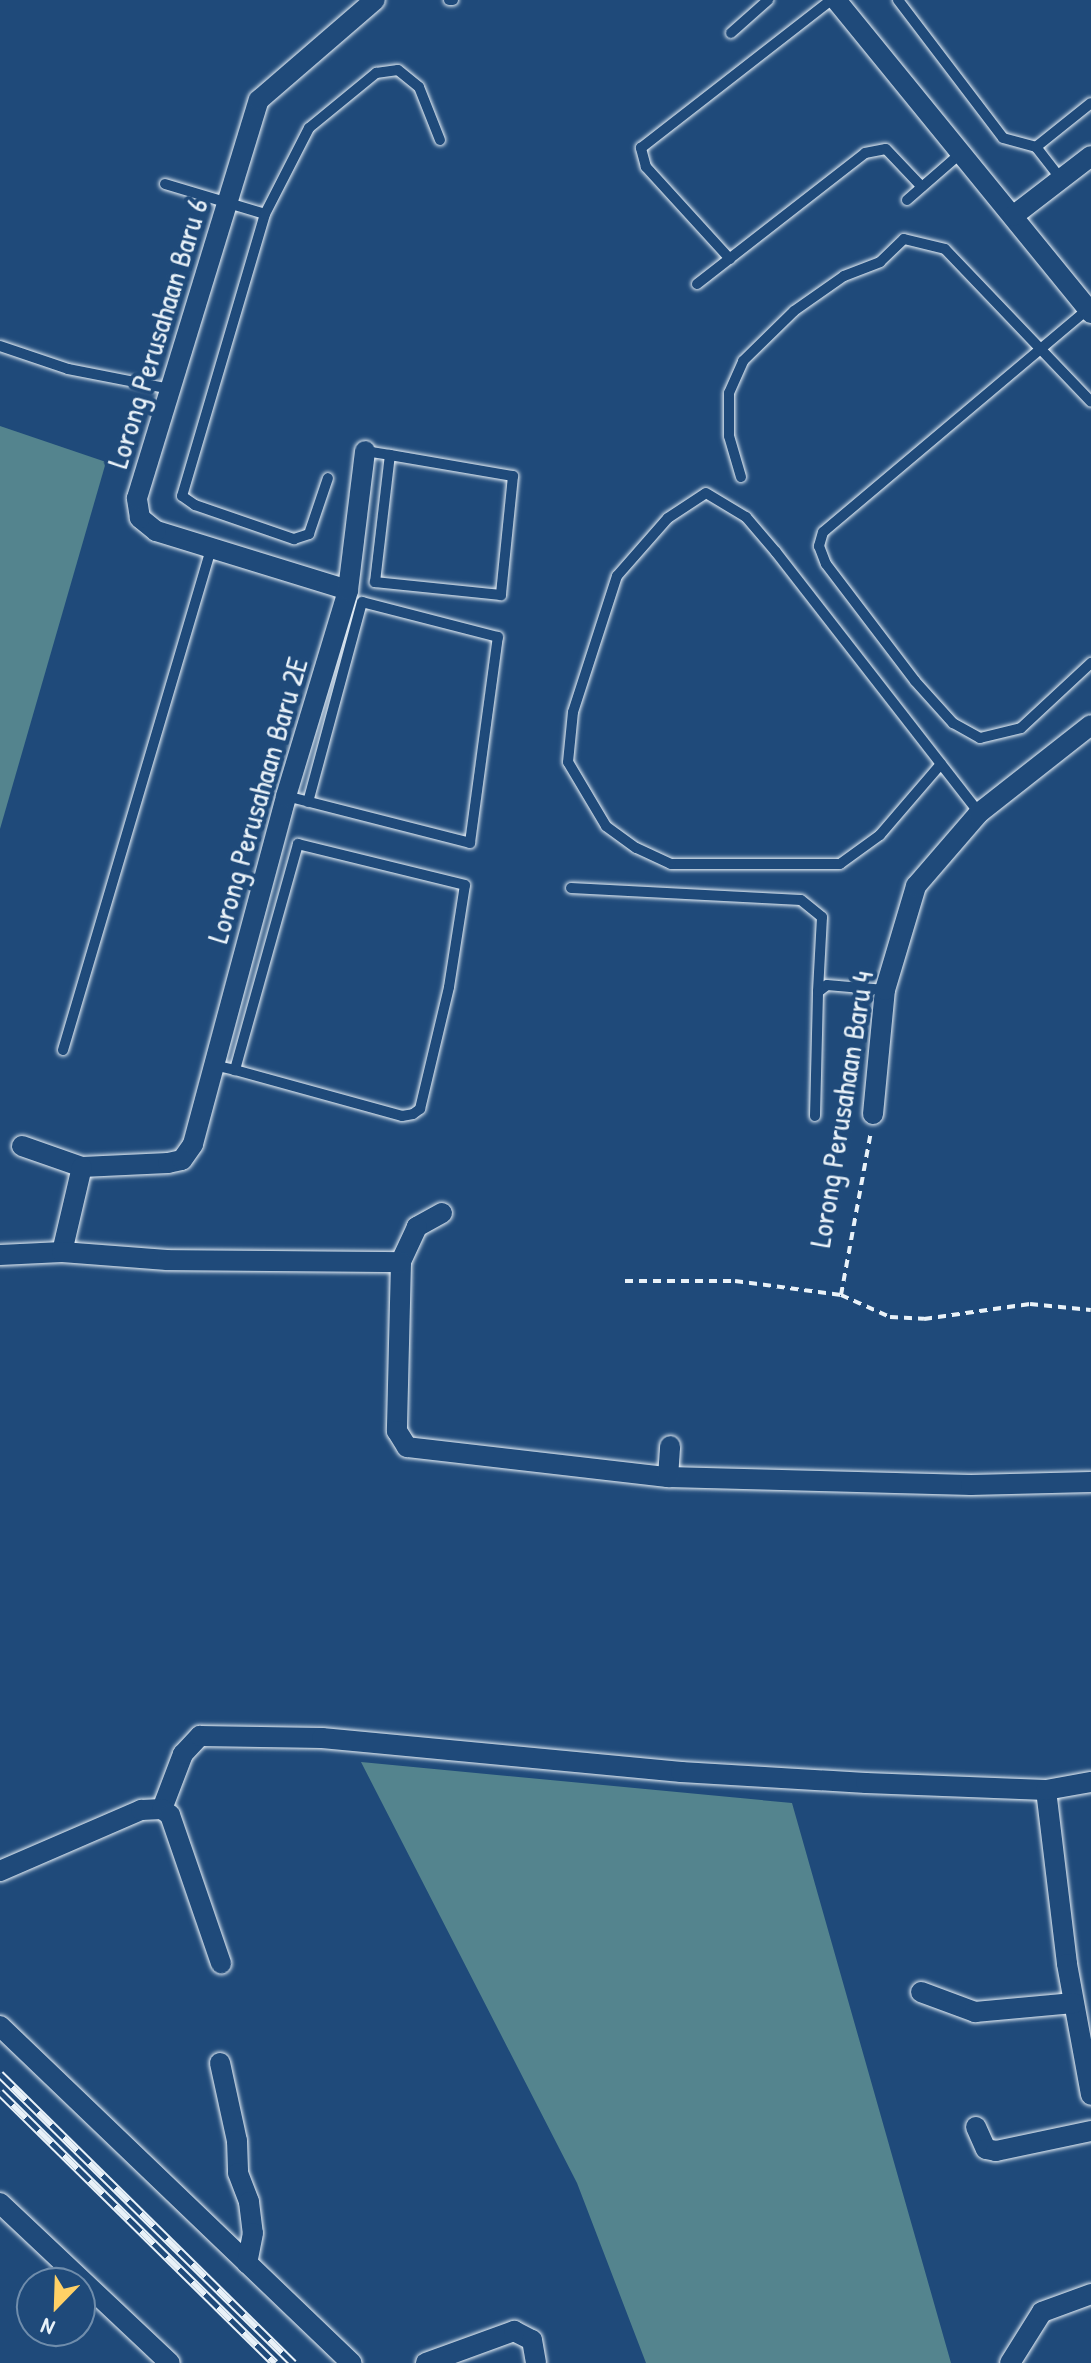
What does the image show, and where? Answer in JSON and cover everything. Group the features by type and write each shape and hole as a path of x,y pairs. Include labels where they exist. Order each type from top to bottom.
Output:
{"street":[{"name":"Lorong Perusahaan Baru 6","path":"348,590 156,531 140,518 137,498 259,100 375,0"},
{"path":"833,0 1089,311"},
{"path":"1013,216 1091,156"},
{"name":"Lorong Perusahaan Baru 2E","path":"82,1167 182,1160 193,1144 225,1068 286,796 348,590 365,451"},
{"name":"Lorong Perusahaan Baru 4","path":"873,1114 885,990 916,886 979,813 1091,725"},
{"path":"22,1146 82,1167 62,1252"},
{"path":"442,1213 417,1227 401,1262 397,1431 407,1447 668,1477 971,1485 1091,1482"},
{"path":"0,1255 62,1252 167,1260 401,1262"},
{"path":"668,1477 670,1446"},
{"path":"162,1809 183,1754 200,1736 322,1738 696,1773 1046,1790 1091,1782"},
{"path":"1046,1790 1074,2003 1091,2095"},
{"path":"0,1871 141,1810 162,1809 170,1815 221,1963"},
{"path":"921,1992 975,2012 1074,2003"},
{"path":"0,2026 351,2363"},
{"path":"220,2063 233,2113 238,2173 249,2202 253,2233 247,2263"},
{"path":"976,2127 986,2149 996,2151 1091,2131"},
{"path":"0,2203 170,2363"},
{"path":"1010,2363 1042,2312 1091,2294"},
{"path":"426,2363 514,2331 532,2340 536,2363"}],"lane":[{"path":"731,33 768,0"},
{"path":"730,259 646,167 641,148 833,0"},
{"path":"898,0 1003,138 1036,147 1061,179"},
{"path":"328,478 309,534 294,539 182,496 265,214 309,128 376,73 398,70 419,87 440,140"},
{"path":"1036,147 1091,103"},
{"path":"697,284 865,153 886,149 922,187"},
{"path":"907,200 960,154"},
{"path":"165,184 265,214"},
{"path":"741,477 729,436 729,393 743,361 794,311 844,276 880,262 904,239 945,249 1091,402"},
{"path":"1089,311 1039,347 823,532 819,546 826,564 915,681 953,723 980,738 1021,728 1091,663"},
{"path":"0,346 68,369 171,389"},
{"path":"365,451 390,455 513,476 501,595 375,582 390,455"},
{"path":"941,764 880,835 840,864 671,864 636,848 606,826 568,762 573,712 617,576 668,518 706,493 746,517 766,540 941,764 979,813"},
{"path":"63,1050 211,549"},
{"path":"286,796 308,802 470,843 498,637 362,602 308,802"},
{"path":"298,844 465,885 449,987 420,1109 402,1116 225,1068 298,844"},
{"path":"571,888 801,900 822,917 815,1116"},
{"path":"818,992 827,985 885,990"}],"path":[{"name":"Lorong Perusahaan Baru 4","path":"841,1295 873,1114"},
{"path":"625,1281 735,1281 841,1295 890,1317 913,1318 1030,1304 1091,1310"}],"green space":[{"path":"0,426 106,462 0,829"},
{"path":"361,1762 792,1803 951,2363 646,2363 577,2183"}],"railway":[{"path":"0,2074 293,2363"},
{"path":"0,2092 275,2363"}]}
